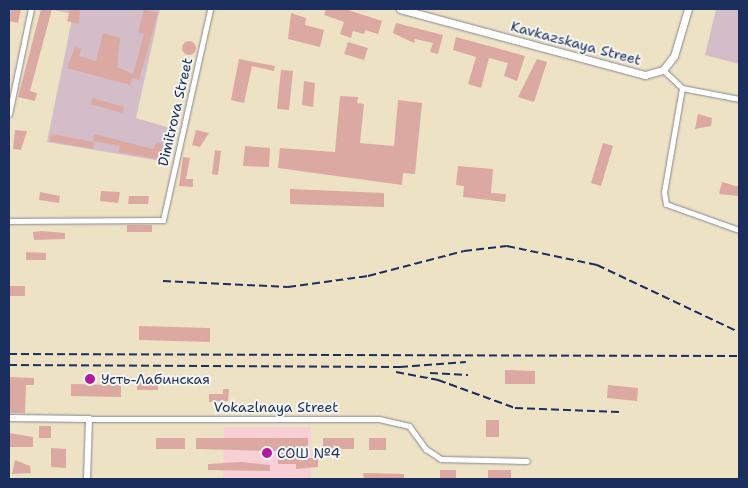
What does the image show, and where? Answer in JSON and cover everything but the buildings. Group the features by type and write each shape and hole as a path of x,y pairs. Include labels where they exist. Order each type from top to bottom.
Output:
{"main road":[{"name":"Kavkazskaya Street","path":"400,9 645,75 663,70"},
{"path":"663,70 674,56 688,9"}],"street":[{"path":"9,114 31,9"},
{"name":"Dimitrova Street","path":"9,221 163,220 210,9"},
{"path":"663,70 682,88 739,99"},
{"path":"682,88 664,192 666,204 739,230"},
{"name":"Vokazlnaya Street","path":"9,418 379,419 409,426 426,449 441,459 527,461"},
{"path":"87,479 89,419"}],"shaded area":[{"path":"49,9 160,9 136,118 177,130 167,162 47,142 73,14"},
{"path":"716,9 739,9 739,64 705,55"},
{"name":"СОШ №4","path":"224,427 311,427 311,479 223,479"}],"railway":[{"path":"163,281 288,287 368,276 464,251 507,246 597,265 739,332"},
{"path":"9,354 739,356"},
{"path":"9,365 400,367 466,362"},
{"path":"396,372 438,380 515,408 619,412"},
{"path":"430,373 468,375"}],"place":[{"name":"Усть-Лабинская","path":"90,379"},
{"name":"СОШ №4","path":"267,453"}]}
